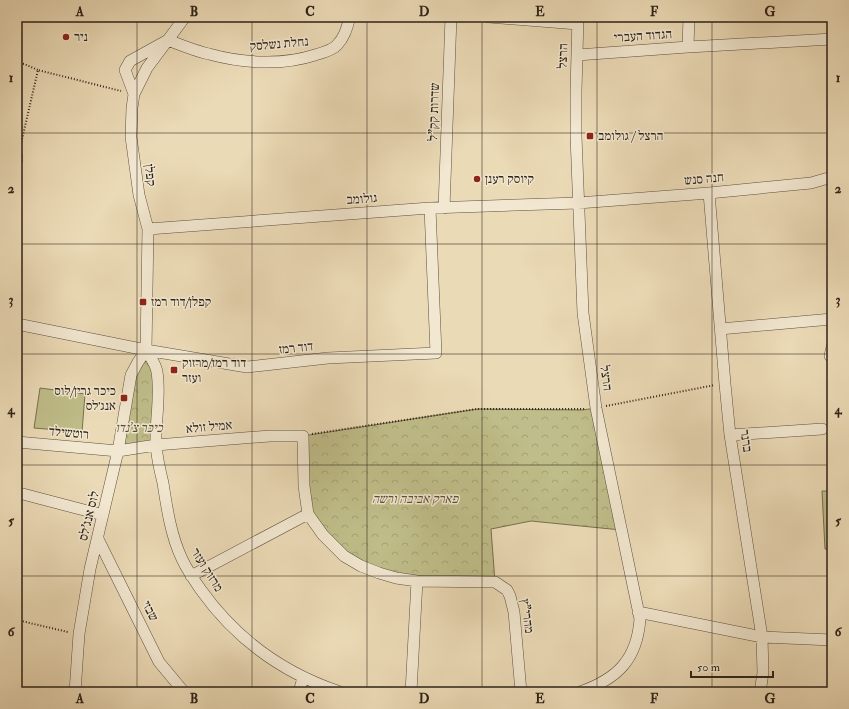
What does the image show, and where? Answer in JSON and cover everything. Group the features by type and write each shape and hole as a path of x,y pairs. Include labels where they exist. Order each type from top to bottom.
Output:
{"street":[{"name":"קפלן","path":"146,350 148,229 139,195 131,137 131,117 134,94 147,68 185,17"},
{"name":"נחלת נשלסק","path":"168,40 208,54 246,62 307,58 337,46 346,33 350,17"},
{"name":"שדרות קק\"ל","path":"444,208 451,17"},
{"path":"489,17 578,20"},
{"path":"688,47 689,17"},
{"name":"הרצל","path":"578,20 576,55 576,114 583,313 596,408 638,612"},
{"name":"הגדוד העברי","path":"576,55 832,39"},
{"path":"134,94 125,70 130,61 168,40"},
{"name":"חנה סנש","path":"578,203 709,193 811,183 832,177"},
{"name":"ברנר","path":"709,193 724,384 730,436 762,637 763,673 760,692"},
{"name":"גולומב","path":"148,229 430,208 578,203"},
{"name":"דוד רמז","path":"17,324 146,350 247,367 328,358 436,352 430,208"},
{"path":"720,329 832,318"},
{"name":"מרזוק ועזר","path":"146,350 157,372 158,404 156,445 172,535 182,560 191,576 224,619 245,639 278,663 303,678 340,692"},
{"name":"לוס אנג'לס","path":"75,692 79,634 90,568 118,451 131,375 146,350"},
{"path":"730,436 822,429"},
{"name":"אמיל זולא","path":"118,451 156,445 270,436 303,436"},
{"name":"מהרי\"ץ","path":"303,436 304,486 308,514 315,526 333,546 350,559 361,566 379,573 417,581 495,582 507,590 514,612 521,692"},
{"name":"רוטשילד","path":"17,442 118,451"},
{"path":"19,493 103,515"},
{"path":"191,576 308,514"},
{"name":"שבזי","path":"98,539 160,662 184,692"},
{"path":"411,692 417,581"},
{"path":"580,692 603,683 623,666 636,643 639,627 638,612 762,637 832,640"},
{"path":"299,692 303,678"}],"path":[{"path":"17,63 24,64 38,70 134,94"},
{"path":"17,158 38,70"},
{"path":"303,436 477,409 582,410 724,384"},
{"path":"17,620 79,634"}],"green space":[{"name":"כיכר צ'נדו","path":"146,350 155,365 156,445 118,451 131,375"},
{"path":"40,388 85,394 82,432 34,428"},
{"name":"פארק אביבה ורשה","path":"596,408 621,530 531,521 491,529 495,582 417,581 361,566 308,514 303,436 477,409 582,410"},
{"path":"822,491 832,491 832,550 825,549"}],"place":[{"name":"ניר","path":"66,37"},
{"name":"הרצל / גולומב","path":"590,136"},
{"name":"קיוסק רענן","path":"477,179"},
{"name":"קפלן/דוד רמז","path":"143,302"},
{"name":"דוד רמז/מרזוק ועזר","path":"174,370"},
{"name":"כיכר גרין/לוס אנג׳לס","path":"124,398"}]}
